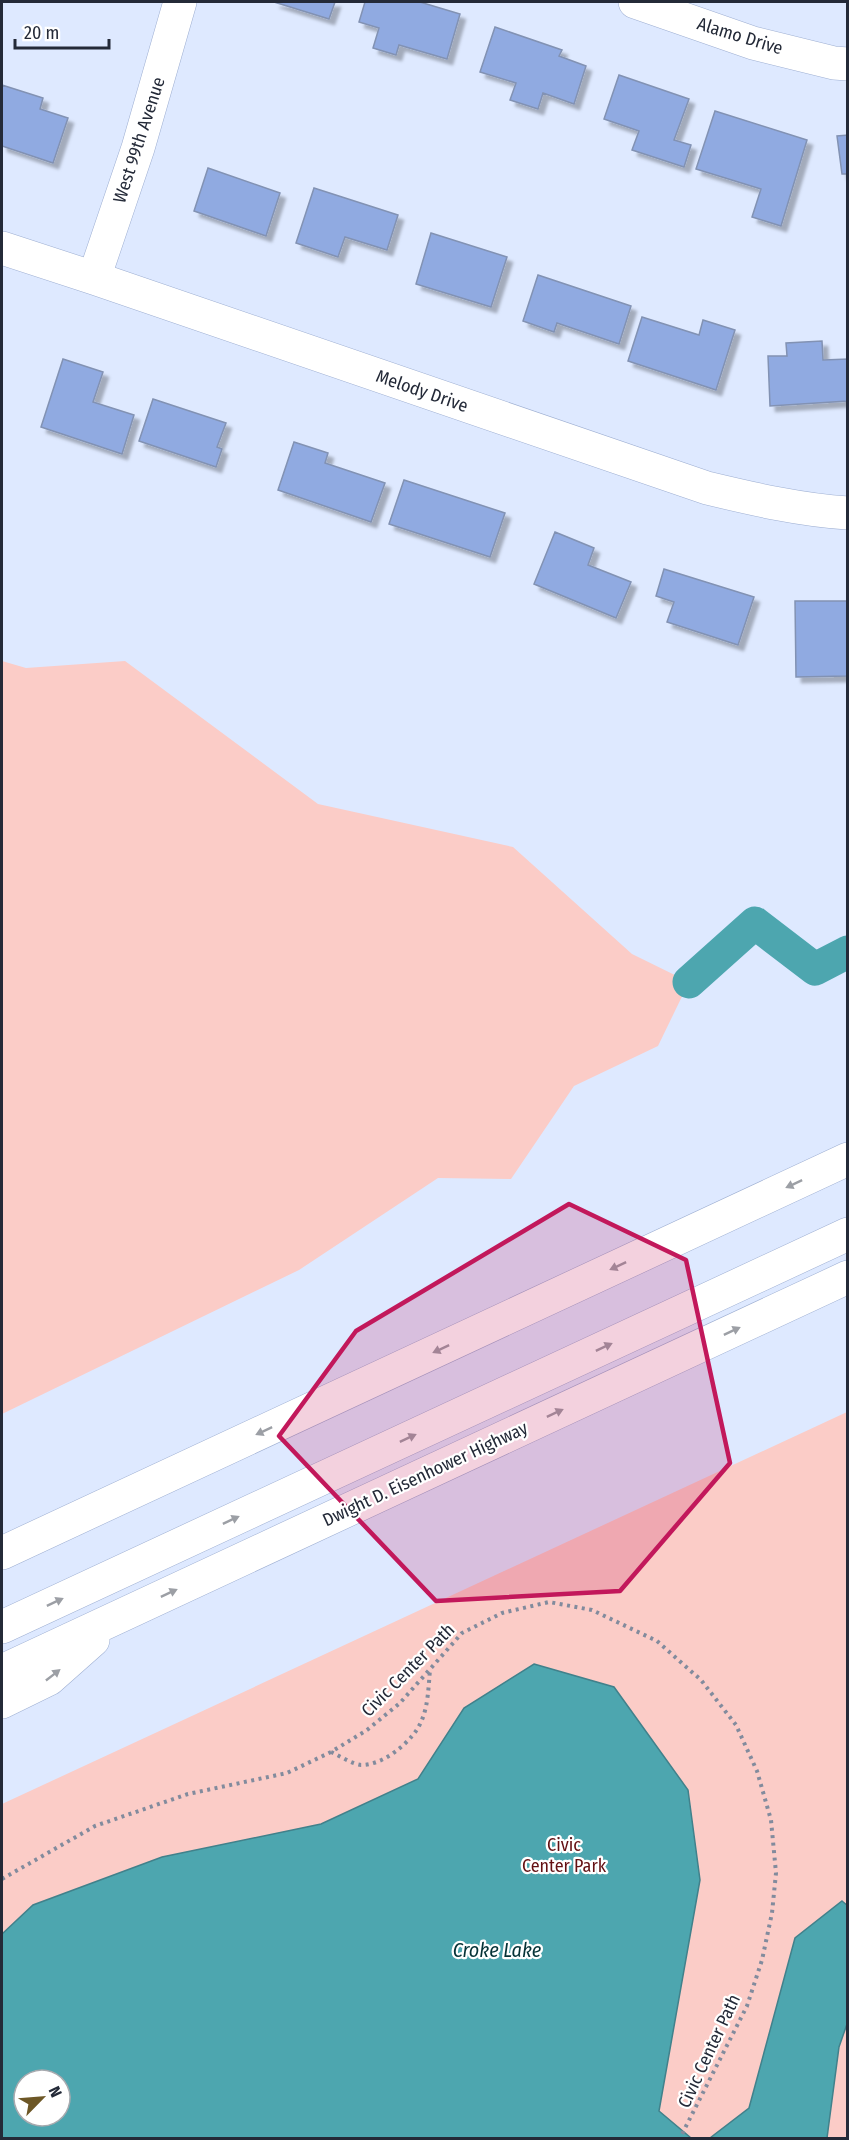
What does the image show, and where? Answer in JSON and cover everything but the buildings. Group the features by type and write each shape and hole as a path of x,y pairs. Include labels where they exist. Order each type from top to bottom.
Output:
{"main road":[{"name":"West 99th Avenue","path":"94,278 138,148 180,2"},
{"name":"Alamo Drive","path":"635,2 753,43 834,63 848,64"},
{"name":"Melody Drive","path":"2,248 707,488 784,505 848,513"},
{"path":"2,1553 848,1159"},
{"path":"2,1627 848,1234"},
{"name":"Dwight D. Eisenhower Highway","path":"2,1671 848,1277"},
{"path":"2,1567 138,1490"},
{"path":"2,1702 49,1679 121,1615"}],"path":[{"name":"Civic Center Path","path":"2,1880 95,1826 188,1794 286,1773 332,1752 367,1730 400,1702 462,1632 502,1613 549,1602 592,1610 657,1641 701,1680 736,1725 758,1771 771,1820 777,1873 772,1913 762,1960 747,2006 680,2139"},
{"path":"332,1752 360,1765 383,1760 405,1744 421,1724 427,1704 430,1669"}],"highlighted area":[{"path":"569,1204 686,1260 730,1463 620,1591 436,1601 279,1436 356,1331"}],"green space":[{"path":"2,661 26,668 125,661 318,804 513,847 632,954 689,982 658,1046 574,1086 511,1179 438,1178 299,1270 2,1414"},
{"name":"Civic Center Park","path":"847,1412 847,2138 2,2138 2,1804"}],"water":[{"name":"Croke Lake","path":"534,1664 614,1687 688,1790 700,1880 659,2111 691,2138 2,2138 2,1934 33,1905 162,1857 321,1824 418,1779 464,1708"},
{"path":"842,1901 848,1906 847,2024 839,2047 827,2138 710,2138 749,2108 795,1938"}],"waterway":[{"path":"689,982 755,923 815,969 848,952"}]}
